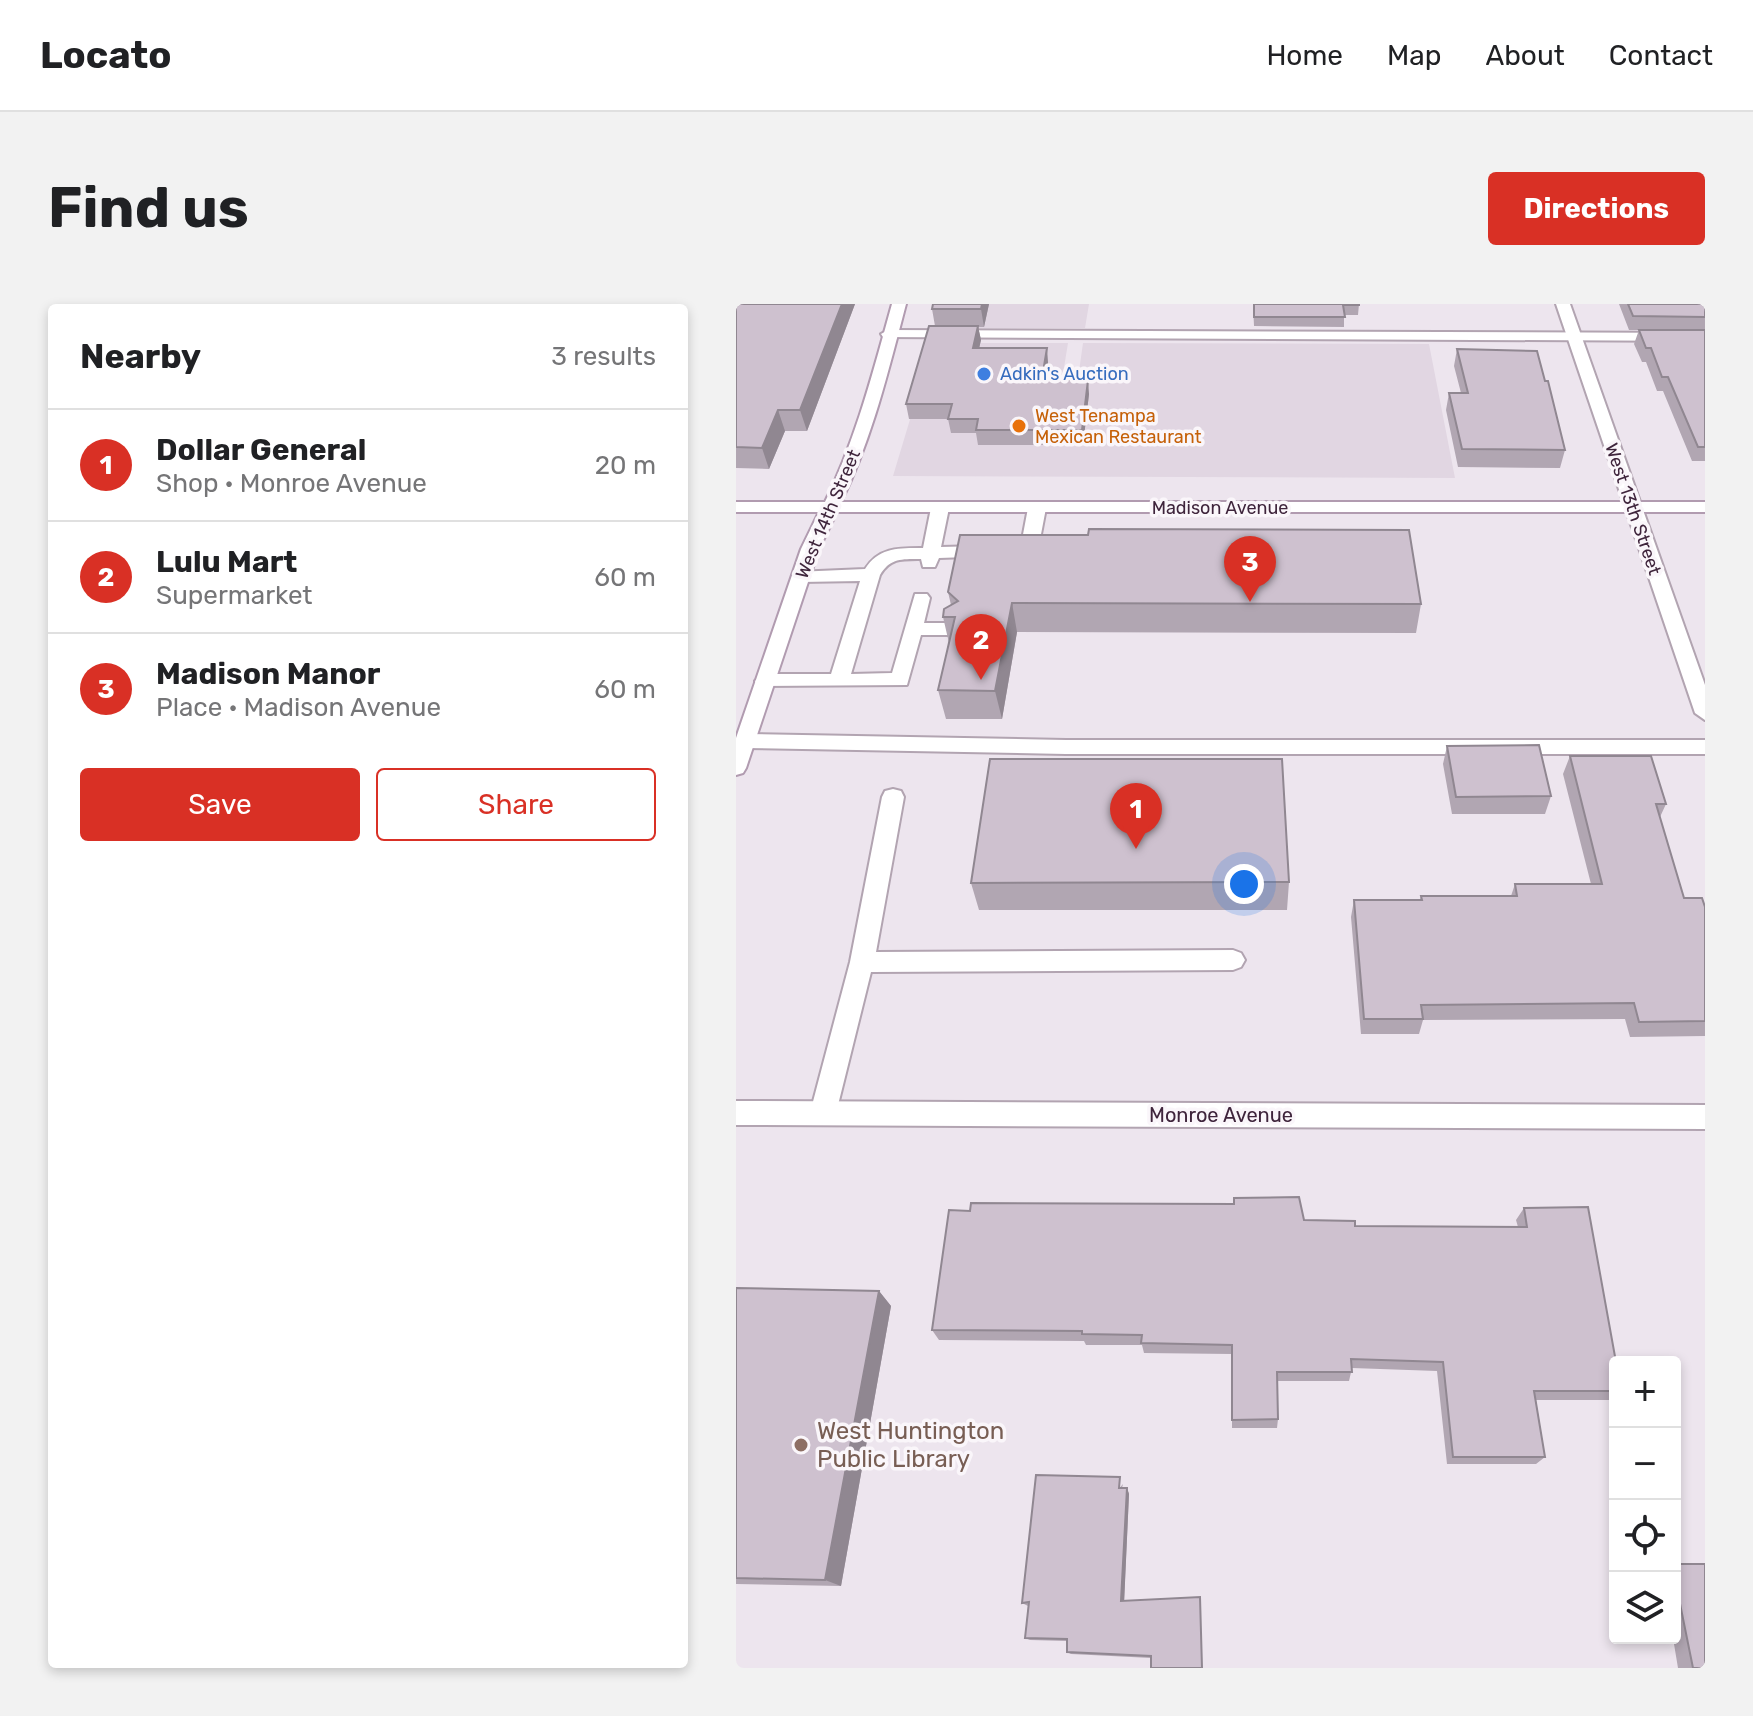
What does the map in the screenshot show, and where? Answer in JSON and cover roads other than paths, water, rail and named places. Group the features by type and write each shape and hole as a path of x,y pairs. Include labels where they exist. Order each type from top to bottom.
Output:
{"street":[{"name":"West 14th Street","path":"736,768 801,576 829,507 851,465 867,420 888,334 899,304"},
{"name":"West 13th Street","path":"1563,304 1705,713"},
{"path":"888,334 1573,334 1705,337"},
{"name":"Madison Avenue","path":"736,507 1705,507"},
{"path":"930,558 940,508"},
{"path":"839,680 871,575 880,560 895,554 930,558 999,557 1029,550 1037,508"},
{"path":"801,576 871,575"},
{"path":"765,681 900,680 921,598"},
{"path":"914,629 953,629"},
{"path":"745,741 1097,748 1705,747"},
{"path":"823,1113 862,962 893,797"},
{"path":"862,962 1233,960"},
{"name":"Monroe Avenue","path":"736,1113 1705,1117"}],"place":[{"name":"Adkin's Auction","path":"984,374"},
{"name":"West Tenampa Mexican Restaurant","path":"1019,426"},
{"name":"Madison Manor","path":"1250,602"},
{"name":"Lulu Mart","path":"981,680"},
{"name":"Dollar General","path":"1136,849"},
{"name":"West Huntington Public Library","path":"801,1445"}]}
